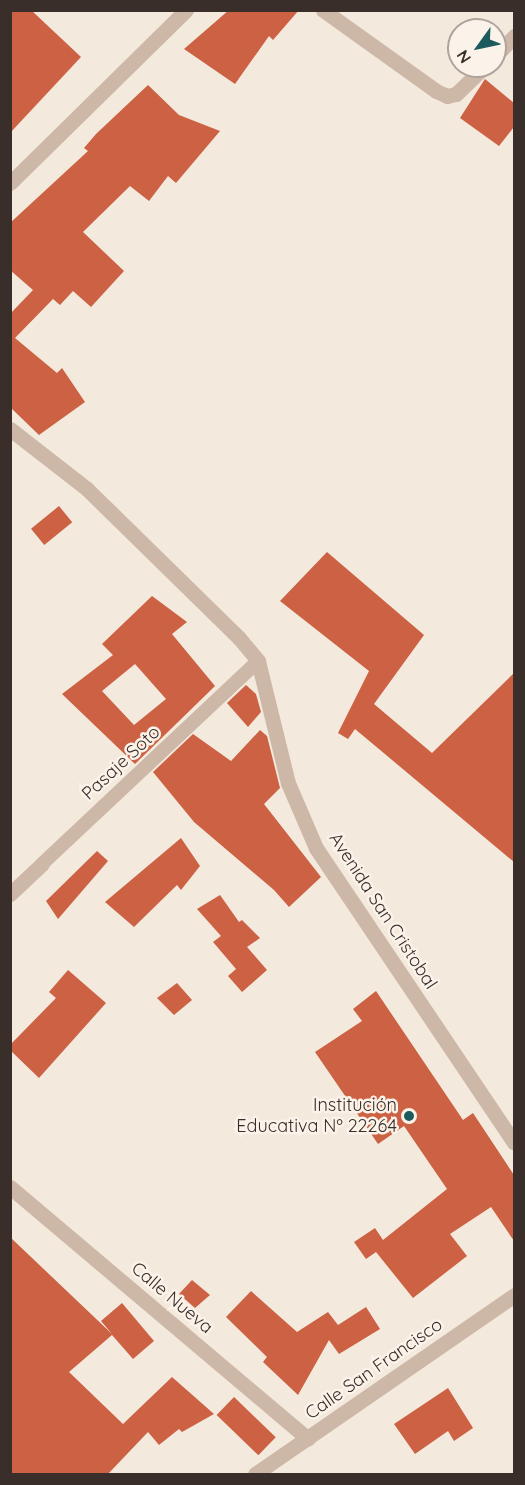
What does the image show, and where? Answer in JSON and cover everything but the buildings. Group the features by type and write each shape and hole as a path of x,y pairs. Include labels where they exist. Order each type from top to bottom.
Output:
{"street":[{"path":"10,183 186,10"},
{"path":"323,10 436,91 447,96 456,94 473,78"},
{"name":"Avenida San Cristobal","path":"10,429 87,489 239,638 258,661 288,783 316,848 514,1143"},
{"name":"Pasaje Soto","path":"10,894 42,864"},
{"name":"Calle Nueva","path":"10,1187 308,1439"},
{"name":"Calle San Francisco","path":"255,1474 514,1295"}],"lane":[{"name":"Pasaje Soto","path":"42,864 258,661"}],"place":[{"name":"Institución Educativa Nº 22264","path":"409,1116"}]}
